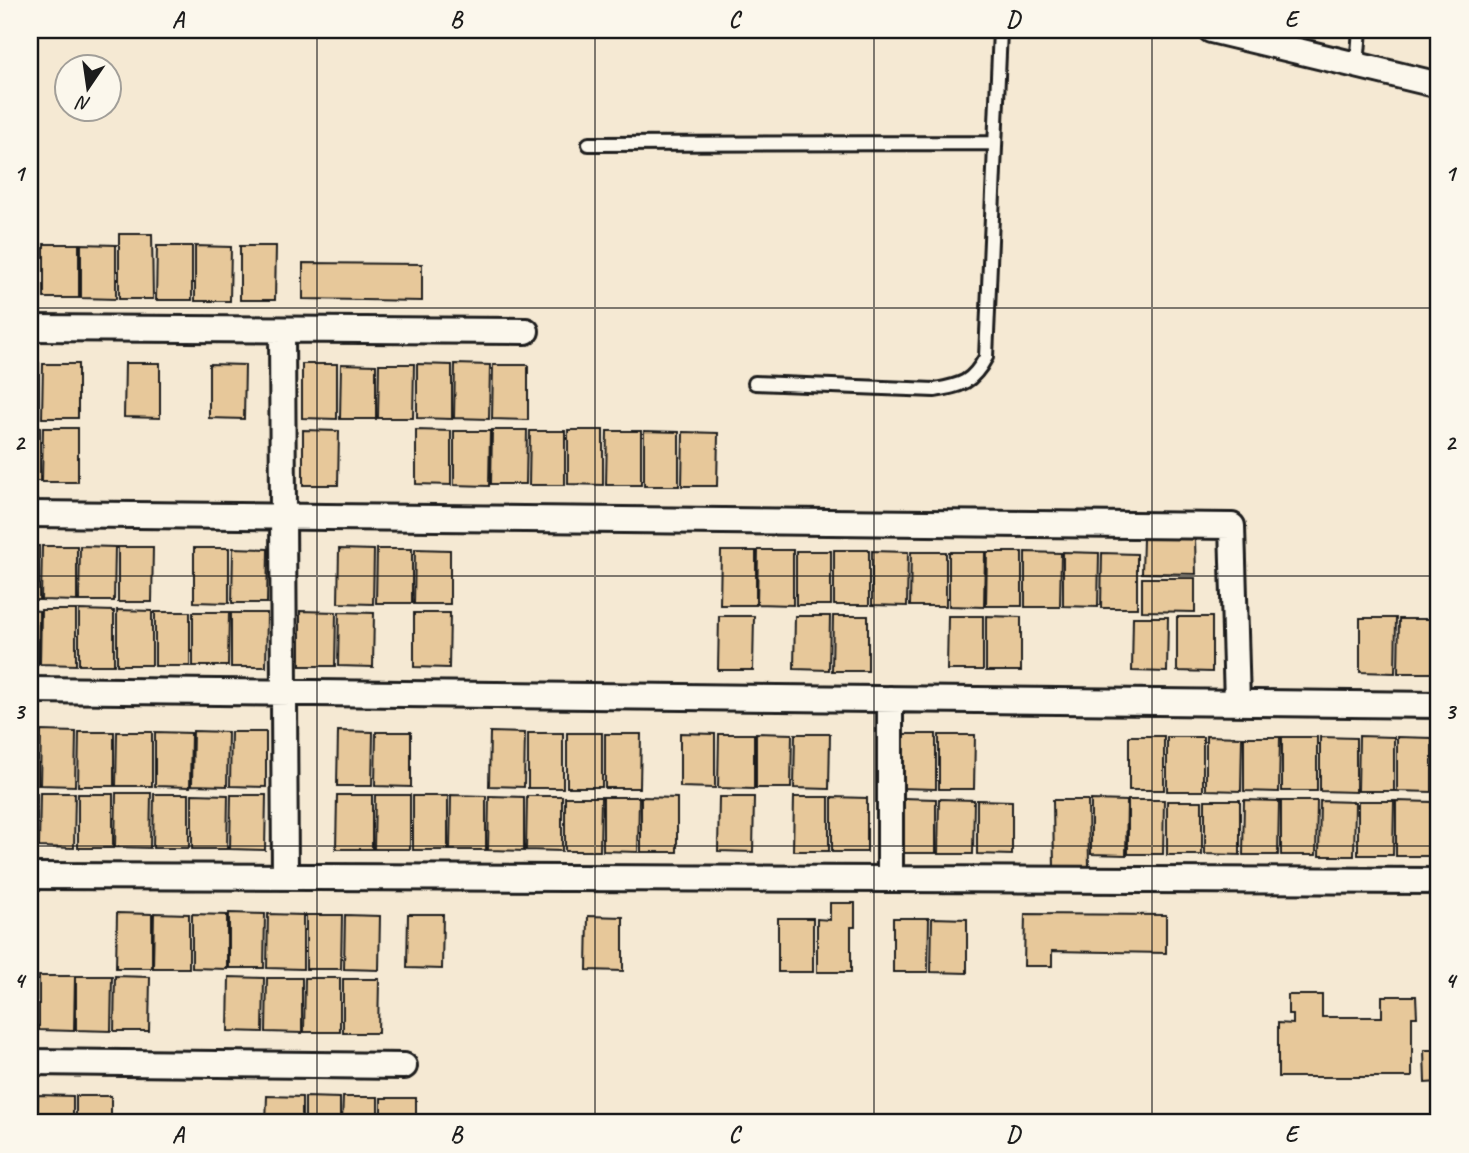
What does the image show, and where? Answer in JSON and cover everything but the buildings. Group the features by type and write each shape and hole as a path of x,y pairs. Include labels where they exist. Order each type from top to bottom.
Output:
{"street":[{"path":"1211,30 1439,85"},
{"path":"30,328 526,331"},
{"path":"282,330 285,877"},
{"path":"30,514 1232,526 1237,702"},
{"path":"30,690 1439,705"},
{"path":"890,699 890,879"},
{"path":"30,876 1439,881"},
{"path":"30,1062 404,1066"}],"lane":[{"path":"754,383 935,390 961,386 977,373 986,357 1000,30"},
{"path":"1357,65 1360,30"},
{"path":"589,144 995,143"}]}
